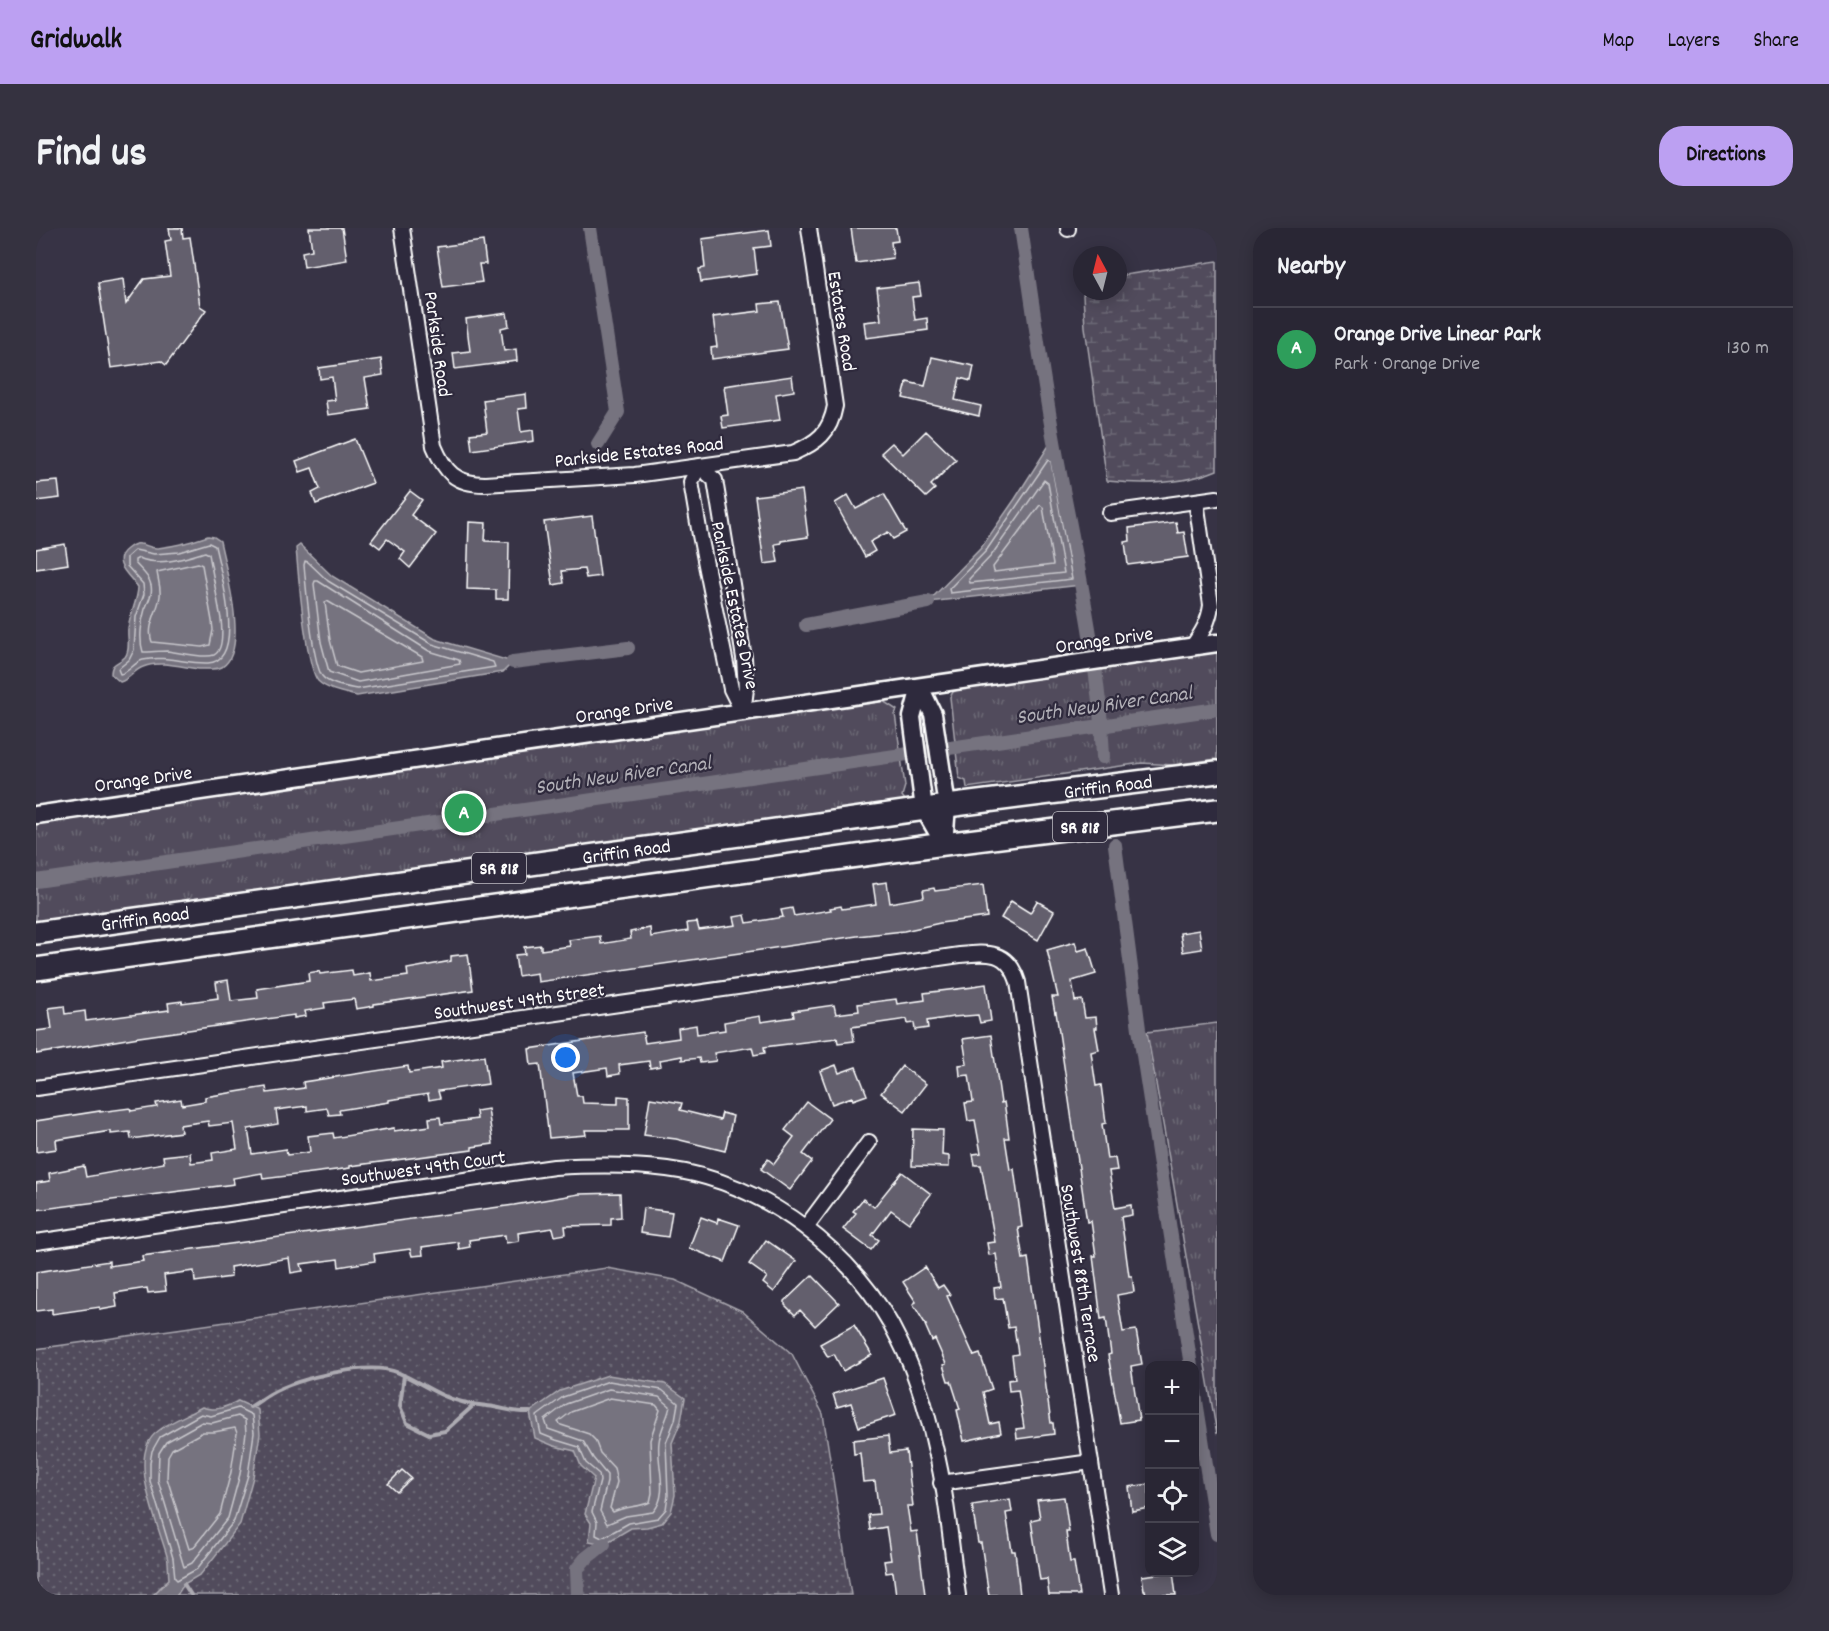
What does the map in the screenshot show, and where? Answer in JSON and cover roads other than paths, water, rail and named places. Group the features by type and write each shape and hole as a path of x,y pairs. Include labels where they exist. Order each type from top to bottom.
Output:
{"main road":[{"name":"Griffin Road","path":"36,933 945,796 1217,772"},
{"name":"Griffin Road","path":"36,969 944,844 1217,810"}],"street":[{"name":"Parkside Road","path":"402,228 434,446 442,464"},
{"name":"Estates Road","path":"809,228 835,394 836,406 833,420"},
{"name":"Parkside Estates Road","path":"442,464 453,476 468,484 635,475 794,453 811,446 825,433 833,420"},
{"name":"Parkside Estates Drive","path":"699,466 715,480 744,658 746,689 743,713 731,689 707,569 692,482 699,466"},
{"path":"1110,513 1217,498"},
{"path":"1192,647 1205,630 1211,605 1196,501"},
{"path":"707,569 729,566"},
{"name":"Orange Drive","path":"36,815 1217,644"},
{"path":"920,687 933,714 945,796 944,844"},
{"path":"920,687 912,717 923,799 944,844"},
{"name":"Southwest 49th Street","path":"36,1088 960,955 984,953 1006,961"},
{"name":"Southwest 88th Terrace","path":"1006,961 1012,967 1018,982 1111,1595"},
{"path":"806,1227 869,1142"},
{"name":"Southwest 49th Court","path":"36,1242 554,1167 615,1164 669,1169 707,1178 743,1191 776,1207 806,1227 838,1255 866,1286 899,1338 918,1386 936,1450 958,1595"},
{"path":"941,1483 1091,1462"}],"water":[{"path":"1053,439 1081,585 928,602 981,548"},
{"path":"208,536 220,541 230,588 235,627 230,658 222,667 214,669 163,664 149,665 140,668 120,682 111,674 111,670 127,654 128,629 138,587 121,564 122,554 136,544 158,548 183,544"},
{"path":"300,545 332,576 435,639 513,662 503,672 357,696 326,687 318,681 314,672 306,639 296,548"},
{"path":"608,1375 665,1384 685,1398 681,1421 672,1443 675,1495 671,1512 662,1523 631,1528 604,1544 589,1541 591,1523 585,1514 594,1478 581,1466 575,1451 535,1438 530,1412 560,1391"},
{"path":"238,1401 258,1410 260,1434 253,1477 240,1524 201,1574 184,1584 177,1595 153,1595 169,1579 167,1556 152,1510 144,1473 144,1457 148,1443 162,1428 202,1407 216,1409"}],"waterway":[{"path":"590,228 618,412 598,444"},
{"path":"1021,228 1058,463 1092,646 1103,757"},
{"path":"806,625 928,602"},
{"path":"513,662 628,648"},
{"name":"South New River Canal","path":"36,881 1217,709"},
{"path":"1115,845 1139,1029 1190,1361"},
{"path":"250,1407 270,1394 297,1382 334,1373 370,1369 399,1373 454,1400 530,1412"},
{"path":"404,1375 400,1406 407,1423 429,1434 445,1431 474,1405"},
{"path":"1198,1415 1217,1534"},
{"path":"578,1595 577,1569 585,1559 604,1544"},
{"path":"184,1584 191,1595"}],"place":[{"name":"Orange Drive Linear Park","path":"464,813"}]}
